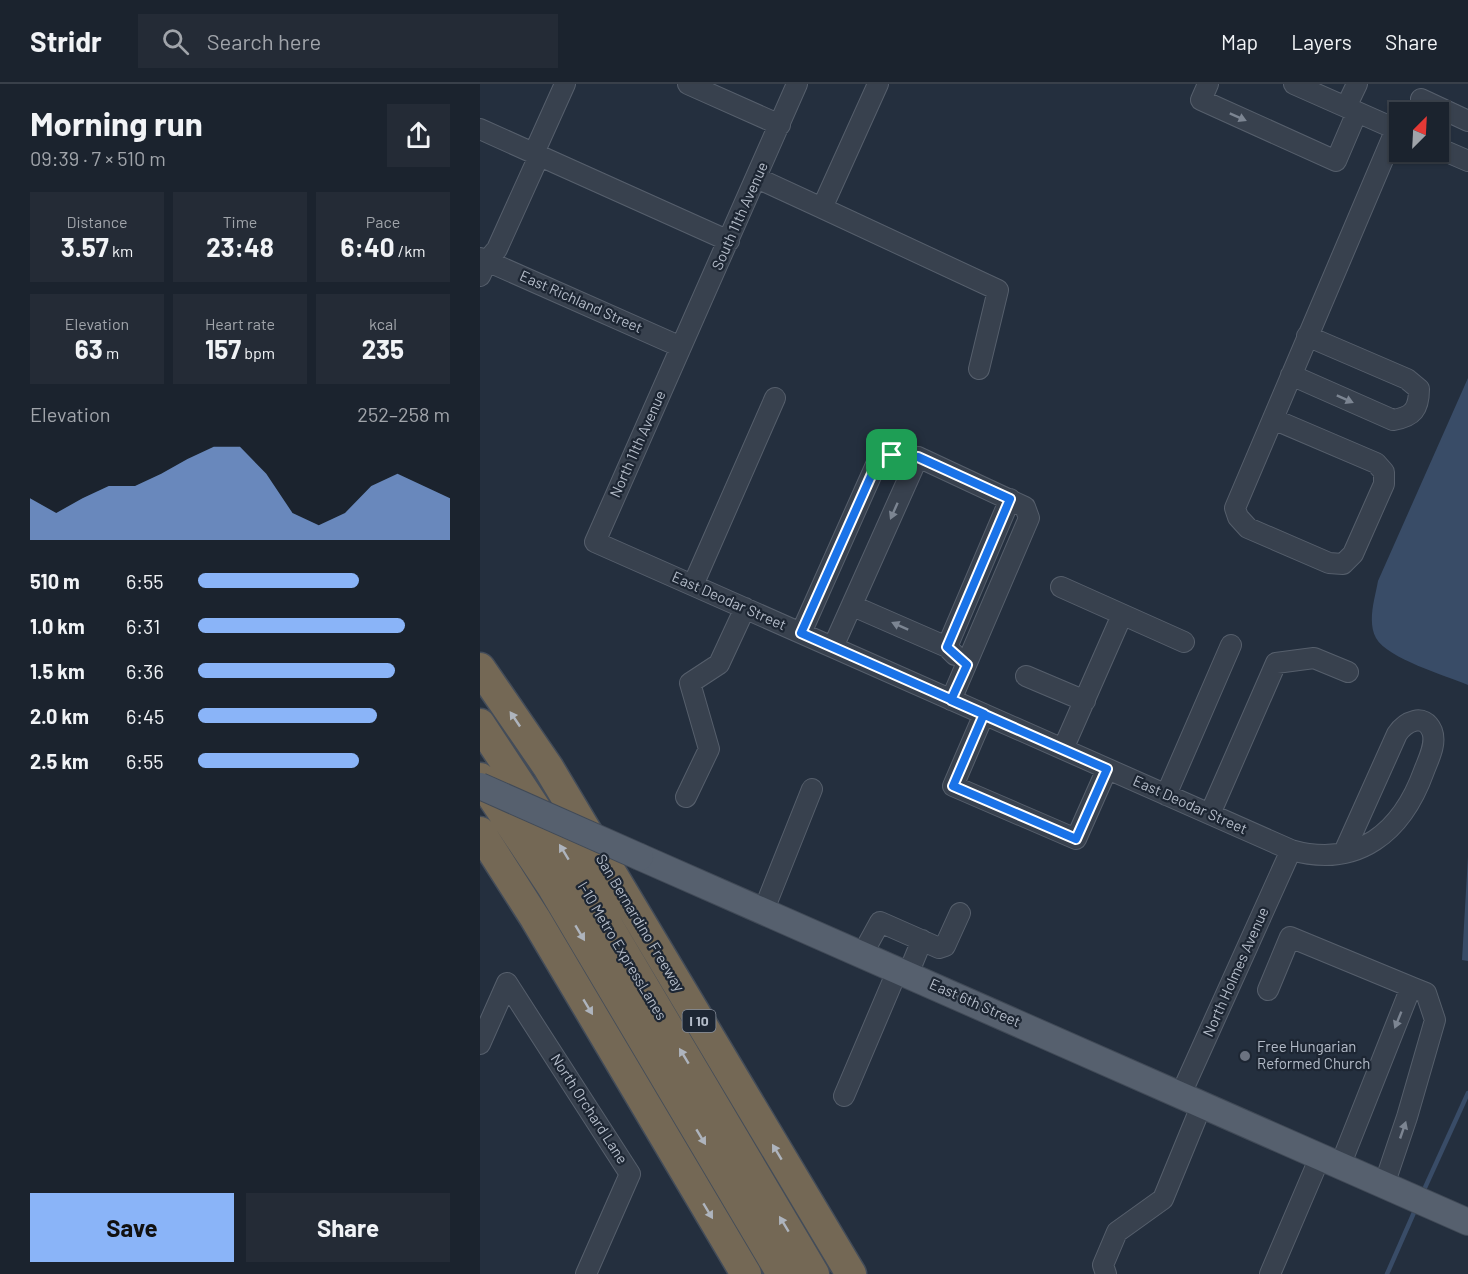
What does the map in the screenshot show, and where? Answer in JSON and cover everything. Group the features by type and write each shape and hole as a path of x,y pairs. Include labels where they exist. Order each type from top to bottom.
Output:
{"highway":[{"name":"San Bernardino Freeway","path":"484,675 548,767 850,1274"},
{"name":"I-10 Metro ExpressLanes","path":"480,724 563,850 814,1274"},
{"name":"I-10 Metro ExpressLanes","path":"480,778 553,888 782,1274"},
{"path":"480,832 535,918 746,1274"}],"main road":[{"name":"East 6th Street","path":"480,786 763,912 863,953 1457,1218"}],"street":[{"path":"482,265 497,249 565,84"},
{"path":"688,84 780,125"},
{"name":"South 11th Avenue","path":"681,347 797,84"},
{"path":"822,208 878,84"},
{"path":"1208,84 1201,100 1336,160 1352,110 1357,84"},
{"path":"1294,84 1389,126"},
{"path":"1421,98 1468,121"},
{"path":"480,129 729,241"},
{"path":"1273,419 1376,463 1384,472 1384,484 1353,555 1343,564 1329,563 1248,528 1238,518 1235,508 1307,336 1389,150"},
{"path":"1449,153 1468,161"},
{"path":"757,178 998,290 979,369"},
{"name":"East Richland Street","path":"482,265 681,347"},
{"path":"1291,375 1393,420 1405,418 1414,413 1419,403 1419,389 1407,379 1307,336"},
{"name":"North 11th Avenue","path":"595,542 681,347"},
{"path":"693,585 775,398"},
{"path":"801,633 879,458 892,455 918,457 1025,507 1029,518 951,700"},
{"path":"833,647 918,457"},
{"path":"947,647 1010,499"},
{"name":"East Deodar Street","path":"595,542 1291,850 1309,855 1344,852 1374,842 1401,818 1415,795 1433,745 1432,731 1424,722 1414,720 1404,723 1397,734 1344,852"},
{"path":"1061,587 1185,642"},
{"path":"853,606 947,647 967,665"},
{"path":"686,797 709,749 690,683 719,664 745,608"},
{"path":"1064,749 1122,615"},
{"path":"1166,795 1232,645"},
{"path":"1210,814 1276,663 1314,658 1348,672"},
{"path":"1026,676 1085,701"},
{"path":"984,714 953,786 1076,839 1107,769"},
{"path":"763,912 812,789"},
{"name":"North Holmes Avenue","path":"1106,1274 1102,1265 1117,1232 1163,1199 1191,1099 1258,923 1291,850"},
{"path":"863,953 880,922 939,948 945,946 960,913"},
{"path":"1258,923 1426,993 1435,1020 1388,1187"},
{"path":"1268,990 1290,936"},
{"path":"844,1095 903,971 922,940"},
{"name":"North Orchard Lane","path":"480,1044 507,983 630,1174 586,1274"},
{"path":"1270,1274 1330,1161 1411,987"}],"water":[{"path":"1468,378 1468,685 1418,666 1382,646 1373,632 1372,617 1378,581"},
{"path":"1468,856 1468,961 1462,960"}],"waterway":[{"path":"1423,1192 1468,1093"},
{"path":"1387,1274 1416,1208"}],"place":[{"name":"Free Hungarian Reformed Church","path":"1245,1056"}],"route":[{"path":"892,455 879,458 801,633 951,700 984,714 953,786 1076,839 1107,769 984,714 951,700 967,665 947,647 1010,499 918,457 892,455"}]}
